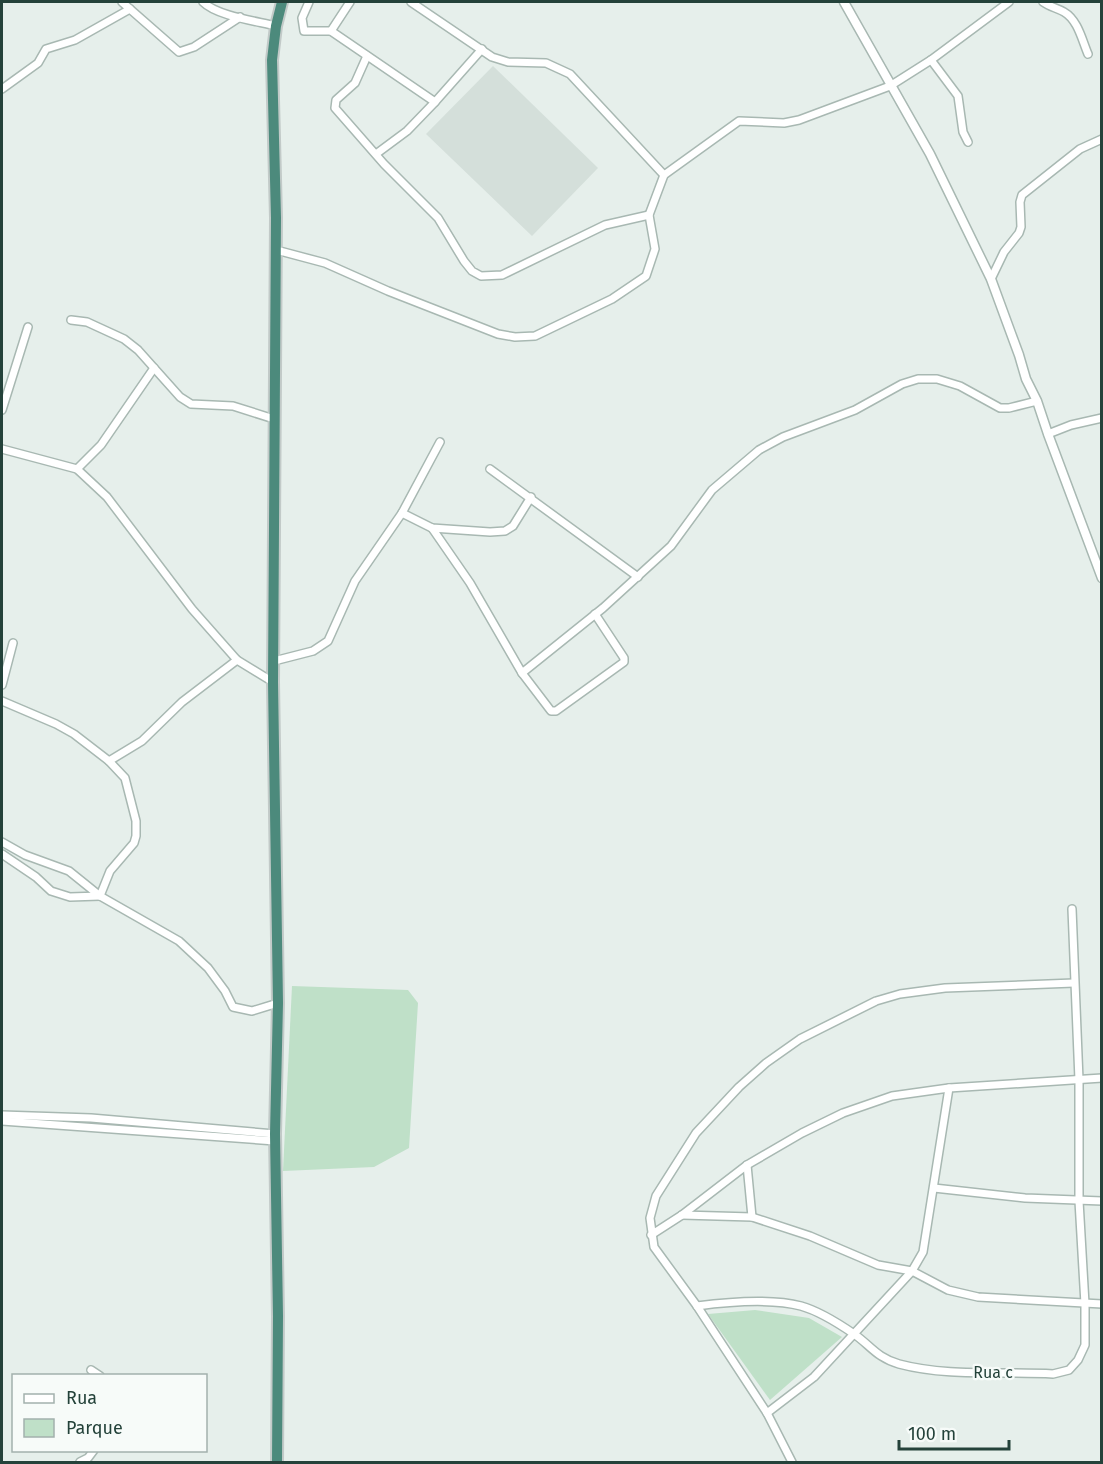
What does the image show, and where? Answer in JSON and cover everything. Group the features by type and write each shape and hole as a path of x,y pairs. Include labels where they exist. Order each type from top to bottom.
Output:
{"highway":[{"path":"277,1462 278,1316 275,1137 278,1003 273,682 276,250 272,83 276,26 282,2"}],"street":[{"path":"122,2 179,52 194,47 240,16"},
{"path":"203,2 217,11 276,26"},
{"path":"309,2 302,18 304,30 331,31 435,102"},
{"path":"331,31 350,2"},
{"path":"411,2 492,57 508,62 546,63 570,74 627,133 664,176"},
{"path":"844,2 930,154 991,279 1026,379 1038,400 1078,517 1101,569"},
{"path":"276,250 325,263 388,291 498,334 515,337 535,336 612,299 645,276 655,249 649,215 664,176 739,121 784,123 799,120 890,86 931,60 1009,2"},
{"path":"1043,2 1065,13 1075,22 1088,54"},
{"path":"2,76 4,87 38,63 46,49 75,39 130,9"},
{"path":"376,154 407,131 482,49"},
{"path":"367,56 356,83 336,100 334,106 376,154 438,218 472,271 481,276 502,275 606,225 649,215"},
{"path":"931,60 958,96 963,132 968,142"},
{"path":"991,279 1005,252 1019,233 1022,195 1080,148 1101,139"},
{"path":"71,320 87,322 124,339 138,350 180,397 191,404 233,406 274,419"},
{"path":"2,411 28,327"},
{"path":"76,469 101,445 154,368"},
{"path":"522,673 595,615 671,546 712,490 759,450 783,437 855,410 902,384 918,379 937,379 970,391 1000,408 1009,408 1038,400"},
{"path":"1048,434 1071,425 1101,418"},
{"path":"274,661 313,651 328,641 355,581 402,513 440,442"},
{"path":"2,449 76,469 106,496 192,609 237,660 273,682"},
{"path":"490,469 638,577"},
{"path":"402,513 432,528 505,531 513,526 531,497"},
{"path":"432,528 470,583 522,673 547,709 551,711 556,711 624,662 624,658 595,615"},
{"path":"1095,557 1101,578"},
{"path":"2,685 13,643"},
{"path":"109,761 142,741 182,702 237,660"},
{"path":"2,701 74,734 109,761 125,778 134,813 136,836 134,843 110,871 99,896"},
{"path":"2,842 43,862 69,870 99,896 179,941 208,968 233,1006 252,1011 278,1003"},
{"path":"2,854 60,895 99,896"},
{"path":"36,877 43,862"},
{"name":"Rua c","path":"697,1306 758,1301 801,1306 830,1319 855,1335 875,1353 898,1364 949,1372 1053,1374 1069,1370 1078,1360 1085,1345 1072,909"},
{"path":"792,1462 767,1413 697,1306 654,1247 650,1218 656,1196 696,1133 739,1087 766,1063 800,1039 876,1001 900,994 945,988 1074,983"},
{"path":"651,1235 682,1215 747,1165 802,1132 843,1113 892,1096 949,1088 1101,1078"},
{"path":"767,1413 814,1377 912,1272 923,1252 949,1088"},
{"path":"2,1115 92,1118 275,1137"},
{"path":"2,1121 275,1137"},
{"path":"747,1165 752,1217"},
{"path":"934,1188 1101,1201"},
{"path":"682,1215 752,1217 810,1236 878,1265 912,1272 948,1290 978,1297 1101,1304"},
{"path":"91,1370 97,1374"},
{"path":"80,1462 89,1460"}],"shaded area":[{"path":"493,66 598,168 532,236 426,134"}],"green space":[{"path":"292,986 408,990 418,1003 409,1148 374,1167 283,1171"},
{"path":"755,1310 809,1318 842,1337 770,1400 708,1314"}]}
